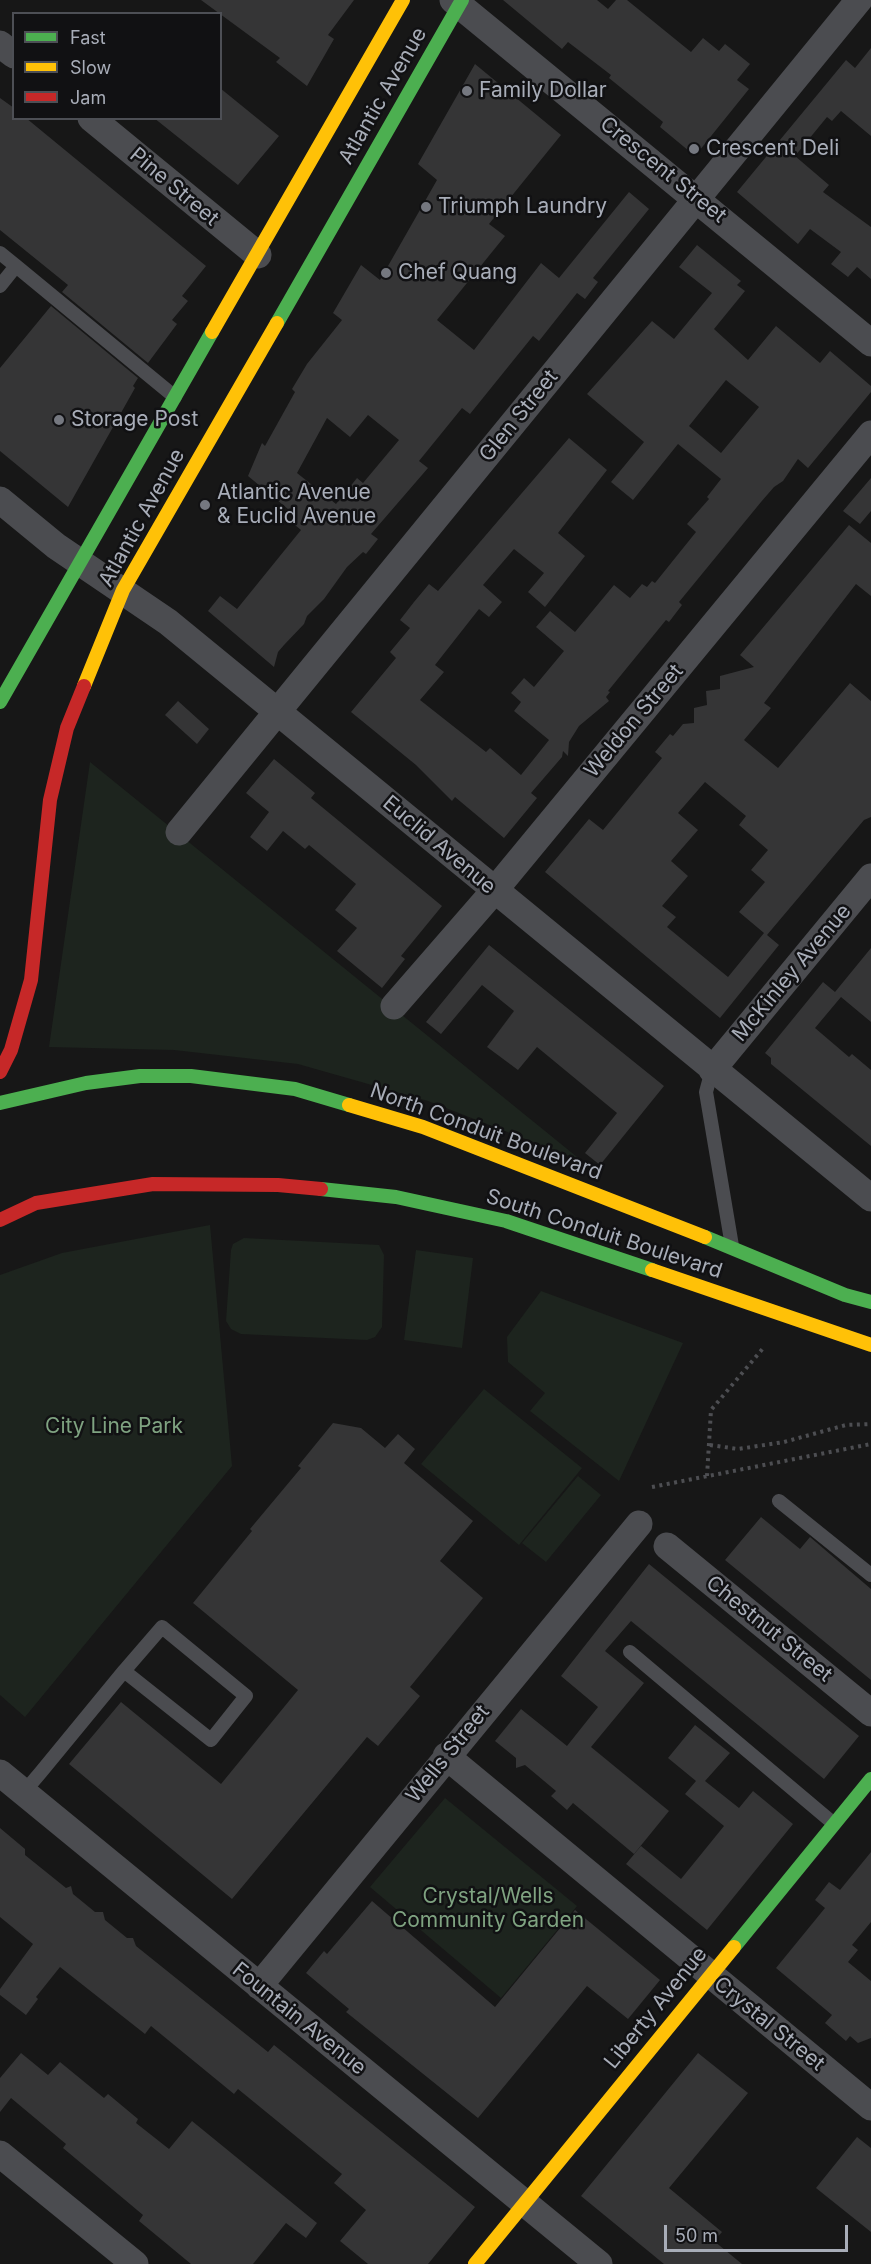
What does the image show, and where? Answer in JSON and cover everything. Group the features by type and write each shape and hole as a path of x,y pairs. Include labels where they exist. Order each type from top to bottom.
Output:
{"main road":[{"name":"Atlantic Avenue","path":"0,702 403,0"},
{"name":"Atlantic Avenue","path":"0,1072 11,1050 31,980 50,800 68,728 123,590 458,2"},
{"name":"North Conduit Boulevard","path":"0,1103 86,1083 140,1076 191,1076 295,1089 423,1127 732,1248 845,1295 871,1302"},
{"name":"South Conduit Boulevard","path":"0,1220 36,1203 153,1184 278,1185 396,1197 506,1221 871,1345"},
{"name":"Liberty Avenue","path":"475,2264 833,1822 871,1779"}],"street":[{"name":"Glen Street","path":"179,832 859,0"},
{"name":"Crescent Street","path":"458,2 871,343"},
{"path":"0,44 12,53"},
{"name":"Pine Street","path":"93,120 258,255"},
{"name":"Weldon Street","path":"394,1006 494,891 871,434"},
{"name":"Euclid Avenue","path":"0,500 81,563 168,622 871,1198"},
{"name":"McKinley Avenue","path":"712,1070 871,877"},
{"name":"Wells Street","path":"259,1986 639,1524"},
{"name":"Chestnut Street","path":"666,1546 871,1713"},
{"name":"Crystal Street","path":"446,1756 871,2107"},
{"name":"Fountain Avenue","path":"0,1773 599,2264"},
{"path":"0,2154 135,2264"}],"lane":[{"path":"0,253 176,397"},
{"path":"0,286 16,267"},
{"path":"712,1070 706,1092 732,1248"},
{"path":"779,1501 871,1575"},
{"path":"24,1792 124,1671 162,1627 246,1696 211,1740 124,1671"},
{"path":"630,1652 833,1822"}],"path":[{"path":"707,1476 711,1410 765,1346"},
{"path":"710,1445 738,1449 784,1442 846,1425 871,1424"},
{"path":"652,1487 871,1444"}],"green space":[{"path":"90,762 582,1161 428,1101 298,1064 174,1050 49,1047"},
{"name":"City Line Park","path":"210,1225 232,1466 25,1717 0,1695 0,1275 62,1253"},
{"path":"244,1238 379,1245 384,1255 382,1327 375,1337 367,1340 241,1334 231,1329 226,1321 231,1250 233,1244"},
{"path":"416,1250 473,1258 462,1348 404,1340"},
{"path":"541,1291 683,1343 619,1481 530,1411 545,1393 508,1362 507,1337"},
{"path":"484,1389 582,1468 519,1545 421,1464"},
{"path":"578,1476 601,1495 546,1562 522,1543"},
{"name":"Crystal/Wells Community Garden","path":"445,1798 577,1906 501,1998 370,1887"}],"building":[{"path":"201,0 354,0 328,35 334,39 307,86 276,62 280,58 222,15 222,12 217,12"},
{"path":"503,0 597,0 608,9 616,0 627,0 691,52 703,38 719,51 725,44 750,64 737,80 749,89 695,156 660,127 663,122 609,78 611,75 568,42 562,49"},
{"path":"871,48 871,136 841,111 832,121 827,117 795,156 829,185 823,192 871,227 871,279 857,267 848,277 831,264 841,252 810,229 798,244 737,192 846,60 855,68"},
{"path":"475,64 561,135 489,224 505,236 437,320 474,350 541,263 559,278 629,192 649,209 593,278 598,282 585,299 577,293 539,341 533,336 470,414 462,408 419,461 428,468 371,534 378,539 366,554 363,552 347,567 324,599 307,616 304,624 278,652 274,667 208,611 220,596 237,609 301,530 289,520 294,514 248,476 262,443 265,446 295,392 292,389 307,364 342,320 333,313 361,265 380,280 437,180 418,164","holes":["368,415 399,440 363,483 357,478 336,504 297,473 327,418 350,437"]},
{"path":"222,90 279,136 238,185 157,120 222,120"},
{"path":"0,98 12,107 12,120 28,120 206,266 182,296 188,301 172,320 177,324 148,363 62,292 68,285 0,230"},
{"path":"697,245 741,281 737,285 745,291 714,329 748,360 776,326 820,363 830,351 871,386 871,392 808,468 798,459 783,481 774,487 761,502 679,602 682,605 669,622 666,620 608,691 610,692 606,697 609,701 579,726 569,742 568,756 563,751 562,757 531,793 537,798 504,838 455,797 452,801 416,765 351,712 396,658 390,652 410,628 400,620 414,602 429,584 438,591 569,438 607,470 558,533 585,556 545,607 528,592 544,573 514,549 483,585 502,602 489,617 479,609 435,665 444,672 420,700 486,752 490,748 521,775 549,740 514,711 521,702 511,693 524,678 534,687 564,651 536,627 550,611 575,632 614,585 630,598 642,584 647,587 652,581 655,583 696,532 687,524 709,499 707,497 721,479 678,444 633,500 611,482 644,442 587,394 652,321 674,339 712,293 679,267","holes":["726,380 759,407 721,453 689,426"]},
{"name":"Storage Post","path":"51,306 138,378 133,386 135,388 68,507 0,451 0,368"},
{"path":"871,478 871,511 860,524 843,511"},
{"path":"849,525 871,543 871,596 856,584 764,703 771,708 744,740 778,768 850,683 871,701 871,817 864,820 767,935 779,945 720,1018 545,872 589,819 603,830 662,758 655,752 670,734 673,736 683,724 694,723 694,708 707,705 706,691 720,689 720,676 754,667 740,655","holes":["705,782 746,816 739,825 768,850 751,870 765,882 739,912 764,933 728,977 667,927 676,917 662,906 688,876 671,861 698,830 678,813"]},
{"path":"178,701 209,729 197,744 165,715"},
{"path":"274,759 315,793 311,798 442,906 401,956 405,959 382,988 337,951 357,928 335,910 356,884 309,845 305,849 283,831 267,851 250,837 269,812 246,793"},
{"path":"489,945 664,1086 600,1165 585,1153 617,1113 537,1047 518,1070 487,1047 514,1011 482,985 441,1034 426,1022"},
{"path":"871,948 871,1022 841,997 815,1028 849,1057 852,1054 871,1070 871,1146 771,1064 771,1058 765,1053 823,982 835,992"},
{"path":"333,1423 361,1428 385,1448 398,1434 415,1449 404,1463 473,1521 440,1561 483,1598 410,1687 420,1696 378,1746 367,1737 232,1899 69,1764 121,1702 221,1784 298,1690 193,1603 301,1468 298,1466"},
{"path":"761,1517 800,1549 810,1537 871,1589 871,1680 725,1560"},
{"path":"649,1564 859,1736 824,1779 631,1621 605,1651 644,1683 591,1747 669,1811 634,1854 573,1803 567,1810 551,1796 556,1791 525,1765 516,1768 516,1758 495,1741 521,1709 567,1746 598,1707 561,1676"},
{"path":"695,1725 730,1753 705,1781 739,1808 753,1791 793,1824 707,1930 626,1864 641,1846 681,1879 724,1826 685,1794 696,1781 668,1758"},
{"path":"0,1828 25,1849 25,1855 66,1888 71,1886 73,1894 95,1912 103,1912 105,1920 127,1938 133,1938 136,1946 268,2052 274,2045 475,2207 428,2264 368,2264 340,2241 366,2210 334,2183 342,2174 238,2089 234,2094 151,2026 145,2034 60,1967 36,1997 38,1999 26,2015 0,1995 0,1989 33,1944 0,1917"},
{"path":"871,1852 871,1922 852,1945 858,1950 848,1962 871,1981 871,2038 858,2043 850,2036 846,2041 825,2023 832,2015 776,1968 825,1908 815,1900 829,1882 840,1890"},
{"path":"372,1901 495,2007 575,1910 660,1980 628,2019 587,1986 478,2118 346,2012 349,2009 306,1973 324,1951 327,1954"},
{"path":"21,2053 48,2075 60,2062 104,2098 108,2094 138,2119 136,2123 169,2149 192,2121 317,2223 306,2238 286,2223 253,2264 191,2264 139,2221 143,2215 63,2148 66,2144 11,2098 0,2112 0,2078"},
{"path":"698,2053 748,2093 669,2188 722,2232 714,2241 742,2264 664,2264 581,2196"},
{"path":"857,2137 871,2148 871,2232 816,2188"}],"traffic: fast":[{"path":"277,323 462,0"},
{"path":"0,702 212,332"},
{"path":"0,1103 86,1083 140,1076 191,1076 295,1089 349,1105"},
{"path":"321,1189 396,1197 506,1221 652,1270"},
{"path":"705,1237 845,1295 871,1302"},
{"path":"734,1947 871,1779"}],"traffic: slow":[{"path":"212,332 403,0"},
{"path":"84,686 123,590 277,323"},
{"path":"349,1105 423,1127 705,1237"},
{"path":"652,1270 871,1345"},
{"path":"475,2264 734,1947"}],"traffic: jam":[{"path":"0,1072 11,1050 31,980 50,800 67,728 84,686"},
{"path":"0,1220 36,1203 153,1184 278,1185 321,1189"}],"place":[{"name":"Family Dollar","path":"467,91"},
{"name":"Crescent Deli","path":"694,149"},
{"name":"Triumph Laundry","path":"426,207"},
{"name":"Chef Quang","path":"386,273"},
{"name":"Storage Post","path":"59,420"},
{"name":"Atlantic Avenue & Euclid Avenue","path":"205,505"}]}
